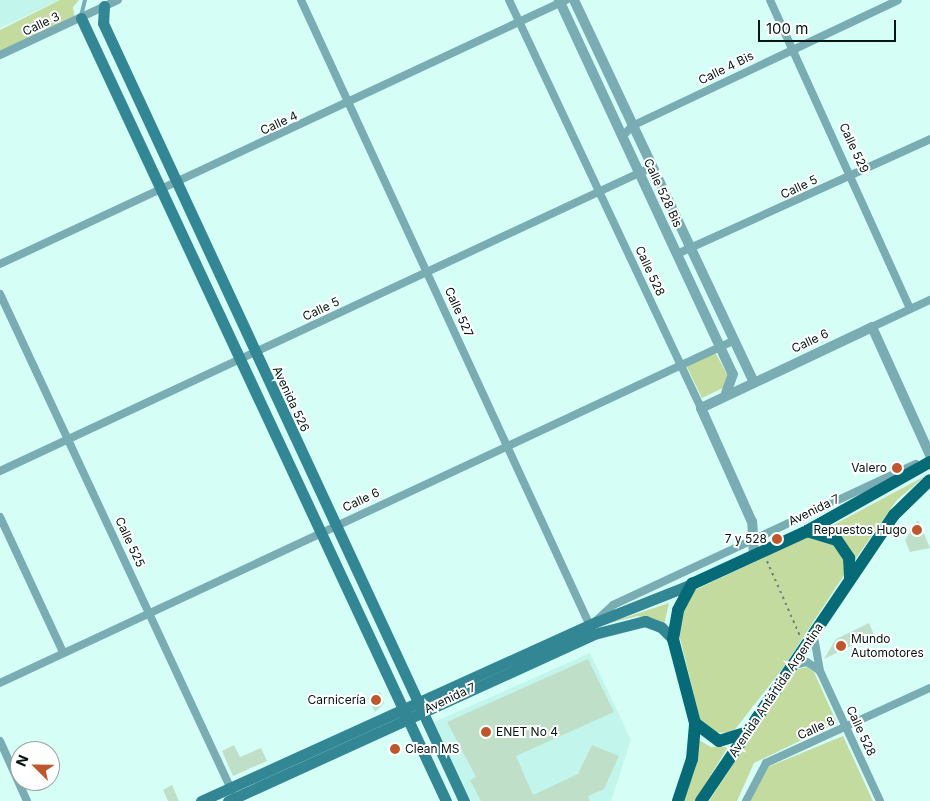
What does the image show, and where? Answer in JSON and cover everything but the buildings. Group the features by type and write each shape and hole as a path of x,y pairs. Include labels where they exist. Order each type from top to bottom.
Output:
{"main road":[{"name":"Avenida 526","path":"103,3 103,23 464,801"},
{"path":"81,18 446,801"},
{"name":"Avenida 7","path":"201,801 233,797 406,713 758,554 807,531 930,462"},
{"path":"850,579 894,515 930,480"},
{"path":"807,531 837,540 849,558 850,579"},
{"name":"Avenida Antártida Argentina","path":"701,801 814,636 850,579"},
{"path":"678,801 692,760 695,723 673,639 678,610 692,584"},
{"name":"Avenida 7","path":"593,627 645,621 661,627 673,639"},
{"path":"695,723 719,742 748,732"}],"street":[{"name":"Calle 3","path":"0,55 81,18 103,3 118,0"},
{"name":"Calle 527","path":"301,0 593,627"},
{"name":"Calle 528","path":"509,0 701,408 756,538 758,554"},
{"name":"Calle 528 Bis","path":"574,0 753,381"},
{"name":"Calle 529","path":"770,0 853,175 910,309"},
{"name":"Calle 4 Bis","path":"623,136 632,126 898,0"},
{"name":"Calle 4","path":"0,264 521,24 562,1"},
{"name":"Calle 528 Bis","path":"562,1 733,374 732,387 724,396"},
{"name":"Calle 5","path":"677,254 930,139"},
{"name":"Calle 5","path":"0,472 69,437 255,353 652,167"},
{"name":"Calle 525","path":"0,294 69,437 233,797"},
{"name":"Calle 6","path":"701,408 753,381 930,300"},
{"path":"872,326 930,455"},
{"name":"Calle 6","path":"0,682 62,650 682,367 733,341"},
{"name":"Avenida 7","path":"593,627 613,605 888,474 930,462"},
{"path":"0,517 62,650"},
{"name":"Calle 528","path":"814,636 820,671 880,801"},
{"path":"794,665 808,662 820,671"},
{"name":"Calle 8","path":"746,801 766,763 930,688"},
{"path":"0,741 27,801"}],"lane":[{"path":"81,18 85,0"}],"path":[{"path":"758,554 805,648"}],"shaded area":[{"path":"0,0 60,0 0,28"},
{"path":"590,653 631,740 611,801 471,801 434,722"}],"green space":[{"path":"60,0 79,0 73,7 75,20 0,54 0,30"},
{"path":"715,352 729,378 727,386 702,398 687,367"},
{"path":"925,476 897,500 854,561 838,535 824,530"},
{"path":"810,536 831,542 844,556 846,572 783,668 733,732 713,733 700,720 679,634 681,612 693,591"},
{"path":"669,603 664,625 638,616 606,624"},
{"path":"807,667 814,672 837,723 754,763 737,801 709,801 795,670"},
{"path":"843,736 873,801 750,801 763,769"},
{"path":"699,740 711,747 728,747 695,801 683,801 695,770"}],"place":[{"name":"Valero","path":"897,468"},
{"name":"Repuestos Hugo","path":"917,530"},
{"name":"7 y 528","path":"777,539"},
{"name":"Mundo Automotores","path":"841,646"},
{"name":"Carnicería","path":"376,700"},
{"name":"ENET No 4","path":"486,732"},
{"name":"Clean MS","path":"395,749"}]}
